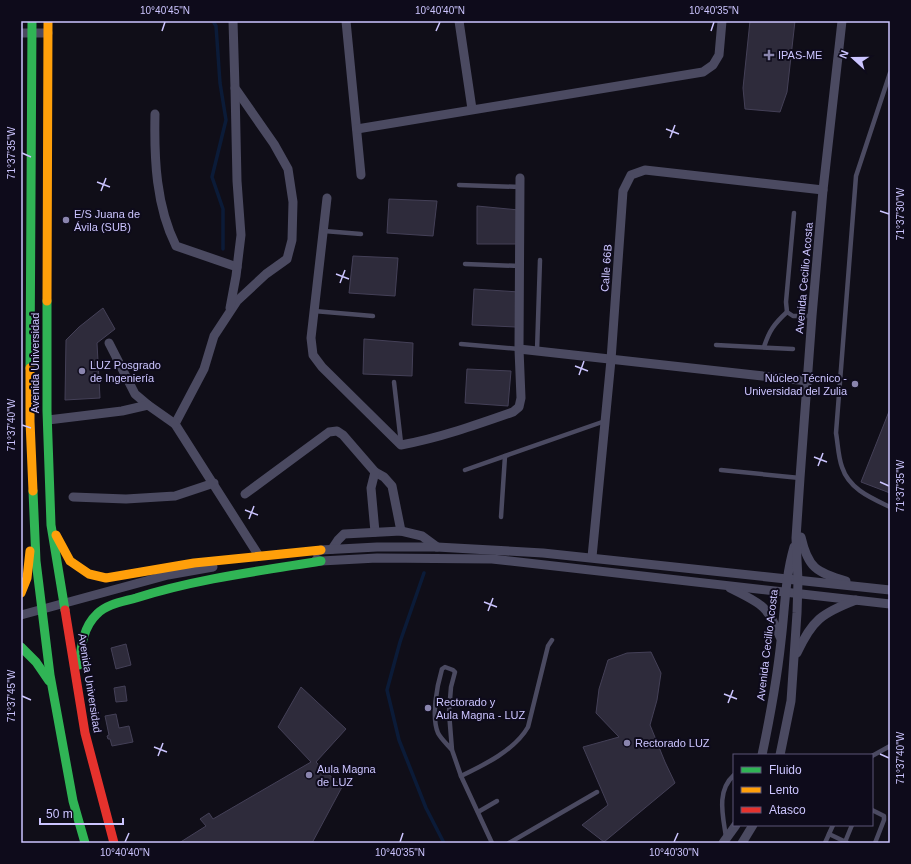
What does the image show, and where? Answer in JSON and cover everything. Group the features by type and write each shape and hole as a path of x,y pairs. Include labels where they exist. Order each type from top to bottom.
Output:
{"street":[{"name":"Avenida Universidad","path":"32,21 26,422 35,524 36,561 52,687 73,801 85,843"},
{"name":"Avenida Universidad","path":"48,21 48,420 51,525 85,733 114,843"},
{"path":"228,315 237,267 240,234 237,181 233,21"},
{"path":"346,21 362,175"},
{"path":"459,21 472,109"},
{"path":"357,129 703,72 713,65 719,55 722,21"},
{"name":"Avenida Cecilio Acosta","path":"780,754 791,701 798,581 796,538 812,316 823,190 842,21"},
{"path":"21,33 48,33"},
{"path":"175,424 204,369 214,336 237,301 266,274 287,259 292,240 293,202 288,169 274,144 235,88"},
{"path":"155,114 154,150 161,201 169,231 176,246 237,267"},
{"name":"Calle 66B","path":"592,557 606,421 623,191 631,175 645,170 823,190"},
{"path":"327,198 311,338 313,355 322,367 401,445 467,428 513,412 519,407 521,398 519,349 520,178"},
{"path":"109,343 135,394 175,424 214,483 259,556"},
{"path":"519,349 808,381"},
{"path":"48,420 122,411 148,405"},
{"path":"245,494 329,432 337,431 343,435 375,472 384,476 392,486 401,531"},
{"path":"375,472 371,488 375,532"},
{"path":"73,497 126,499 174,496 214,483"},
{"path":"21,592 23,590 27,575 35,524"},
{"path":"51,525 70,561 89,574 106,578 194,563 321,550 377,547 438,547 592,557 786,580 890,590"},
{"path":"797,527 808,560 817,570 833,578 865,587"},
{"path":"332,549 344,534 401,531 422,536 438,547"},
{"name":"Avenida Cecilio Acosta","path":"762,754 774,694 781,640 786,580 796,538"},
{"path":"21,615 168,575 214,566 303,557 321,550"},
{"path":"303,557 321,561"},
{"path":"77,679 82,639 90,621 103,608 165,589 218,577 321,561 377,558 492,559 797,592 890,604"},
{"path":"724,585 750,598 765,608 776,627 781,640"},
{"path":"794,658 804,636 820,617 834,608 857,600"},
{"path":"21,647 29,653 42,669 52,687"},
{"path":"725,841 735,826"},
{"path":"742,843 752,826"}],"lane":[{"path":"890,73 856,176 836,434 842,468 850,482 863,494 890,507"},
{"path":"459,185 520,187"},
{"path":"787,312 786,302 794,213"},
{"path":"324,231 360,234"},
{"path":"537,351 540,260"},
{"path":"465,264 520,266"},
{"path":"314,311 373,316"},
{"path":"787,312 793,316 812,316"},
{"path":"764,347 769,332 775,323 787,312"},
{"path":"461,344 519,349"},
{"path":"716,346 793,349"},
{"path":"394,382 401,445"},
{"path":"466,470 606,421"},
{"path":"501,517 505,456"},
{"path":"721,470 800,478"},
{"path":"461,776 479,768 509,748 523,735 528,727 548,646 552,640"},
{"path":"452,750 438,734 435,717 436,696 440,673 445,666 455,672 451,687 449,712 452,750 461,776 492,843"},
{"path":"873,755 890,746"},
{"path":"725,841 721,806 723,794 728,782 733,776"},
{"path":"509,843 597,792"},
{"path":"478,812 498,801"},
{"path":"873,810 884,816 884,820 875,843"},
{"path":"825,843 833,826"},
{"path":"829,834 846,842 852,826"}],"building":[{"name":"IPAS-ME","path":"750,21 795,21 787,92 780,112 745,109 743,88"},
{"path":"389,199 437,201 433,236 387,233"},
{"path":"477,206 519,210 519,244 477,244"},
{"path":"353,256 398,258 395,296 349,293"},
{"path":"474,289 519,292 516,327 472,325"},
{"name":"LUZ Posgrado de Ingeniería","path":"103,308 115,329 97,343 100,398 65,400 66,340 79,327"},
{"path":"364,339 413,343 412,376 363,374"},
{"path":"467,369 511,371 508,406 465,403"},
{"path":"890,409 890,493 861,482"},
{"path":"126,644 131,665 116,669 111,648"},
{"name":"Rectorado LUZ","path":"651,652 661,673 657,700 650,725 675,783 604,842 582,825 608,805 583,747 619,737 596,713 599,689 608,660 627,653"},
{"path":"125,686 127,701 116,702 114,688"},
{"name":"Aula Magna de LUZ","path":"301,687 346,729 316,762 342,787 312,843 179,843 206,826 200,819 209,813 213,819 311,762 278,727"},
{"path":"116,714 119,728 129,726 133,742 112,746 110,739 108,739 107,736 109,735 105,716"}],"waterway":[{"path":"213,21 216,26 220,83 226,120 212,177 223,209 223,249"},
{"path":"424,573 400,642 387,690 399,740 426,808 444,843"}],"traffic: fast":[{"path":"30,368 32,21"},
{"path":"47,301 47,411 51,525 65,610"},
{"path":"33,491 36,561 50,675 73,801 85,843"},
{"path":"79,665 82,644 86,631 92,619 105,608 120,602 159,591 251,572 321,561"},
{"path":"21,647 36,662 49,681"}],"traffic: slow":[{"path":"47,301 48,21"},
{"path":"30,368 30,421 33,491"},
{"path":"56,535 70,561 89,574 106,578 194,563 321,550"},
{"path":"21,593 27,578 30,551"}],"traffic: jam":[{"path":"65,610 85,733 114,843"}],"place":[{"name":"IPAS-ME","path":"769,55"},
{"name":"E/S Juana de Ávila (SUB)","path":"66,220"},
{"name":"LUZ Posgrado de Ingeniería","path":"82,371"},
{"name":"Núcleo Técnico - Universidad del Zulia","path":"855,384"},
{"name":"Rectorado y Aula Magna - LUZ","path":"428,708"},
{"name":"Rectorado LUZ","path":"627,743"},
{"name":"Aula Magna de LUZ","path":"309,775"}]}
